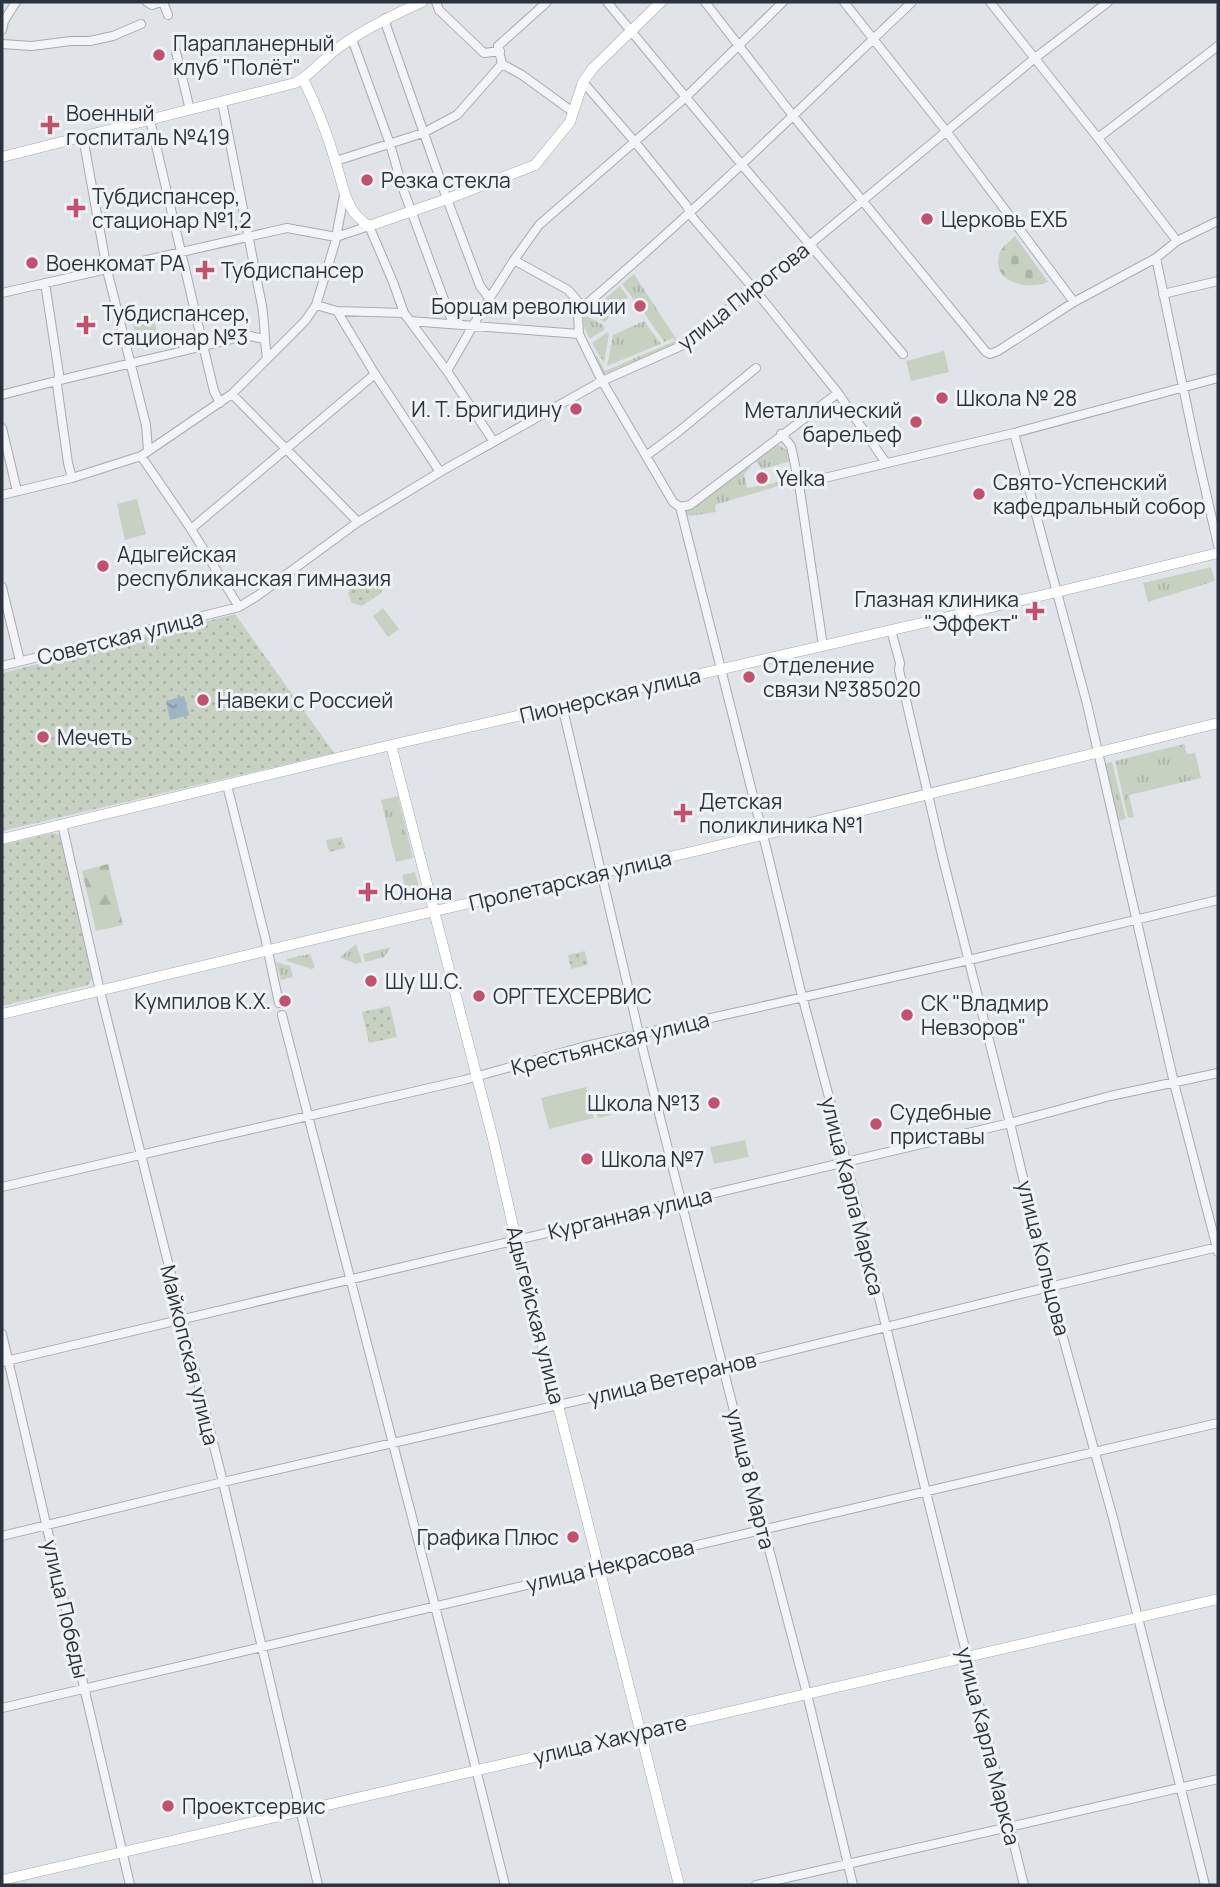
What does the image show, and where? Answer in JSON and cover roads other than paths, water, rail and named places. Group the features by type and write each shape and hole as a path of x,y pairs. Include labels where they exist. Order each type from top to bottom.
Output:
{"main road":[{"path":"2,157 295,83 352,39 386,18 422,2"},
{"path":"303,79 336,161 344,195 358,219 369,226 535,165 570,122 583,82 593,68 661,2"},
{"name":"Пионерская улица","path":"2,839 391,744 1218,553"},
{"name":"Пролетарская улица","path":"2,1014 1218,723"},
{"name":"Адыгейская улица","path":"391,744 679,1885"},
{"name":"улица Хакурате","path":"2,1880 1218,1600"}],"street":[{"path":"2,30 4,21 16,2"},
{"path":"147,2 152,5 162,2 168,15"},
{"path":"436,2 439,10 476,47 484,53 500,51"},
{"path":"502,64 498,46 547,2"},
{"path":"607,2 902,354"},
{"path":"705,2 794,117 986,352 993,354 1074,303 1156,258 1177,241 1218,221"},
{"path":"447,371 472,326 539,225 686,97 783,2"},
{"path":"844,2 946,131 1074,303"},
{"path":"838,393 690,505 680,507 673,502 602,382 579,334 578,315 583,307 643,257 794,117 912,2"},
{"path":"990,2 1177,241"},
{"name":"улица Пирогова","path":"239,607 358,522 440,472 602,382 681,346 809,245 1035,58 1108,2"},
{"path":"386,18 386,25 447,199 480,286 490,299"},
{"path":"2,44 32,46 90,41 114,36 141,24"},
{"path":"352,39 390,144 401,186 453,324"},
{"path":"1098,138 1218,46"},
{"path":"176,52 190,110"},
{"path":"336,161 423,133 457,115 502,64"},
{"path":"502,64 573,112"},
{"path":"583,82 635,142 838,393 886,463"},
{"path":"222,102 265,324 267,358"},
{"path":"150,120 180,254 214,391 220,403"},
{"path":"83,137 107,270 146,425 145,453 239,607"},
{"path":"2,495 72,478 145,453 232,394 305,321 316,305 336,237 344,195"},
{"path":"2,293 287,228 336,237 369,226 404,313 494,442"},
{"path":"1156,258 1218,545"},
{"path":"514,260 568,290 583,307"},
{"path":"1163,293 1218,281"},
{"path":"45,282 72,478"},
{"path":"316,305 337,311 404,313"},
{"path":"337,311 374,374 440,472"},
{"path":"410,321 579,334"},
{"path":"2,395 203,346 250,336 264,339"},
{"path":"646,456 756,368"},
{"path":"191,529 374,374"},
{"path":"799,484 1014,433 1218,378"},
{"path":"232,394 358,522"},
{"path":"2,428 17,491"},
{"path":"1014,433 1098,752 1174,1083 1218,1249"},
{"path":"781,434 791,446 799,484 823,646"},
{"name":"улица Карла Маркса","path":"680,507 802,997 846,1161 1024,1885"},
{"path":"2,587 20,661"},
{"name":"Советская улица","path":"2,666 239,607"},
{"name":"улица Кольцова","path":"891,630 900,663 901,682 1049,1287 1095,1452 1205,1885"},
{"name":"улица 8 Марта","path":"562,705 639,1034 853,1885"},
{"path":"227,785 269,951 279,1003"},
{"name":"Майкопская улица","path":"62,824 100,991 223,1482 318,1885"},
{"name":"Крестьянская улица","path":"2,1187 476,1077 586,1046 969,960 1218,900"},
{"path":"282,1015 505,1885"},
{"name":"Курганная улица","path":"5,1362 1010,1123 1110,1096 1218,1073"},
{"name":"улица Ветеранов","path":"2,1536 1218,1249"},
{"name":"улица Победы","path":"2,1334 5,1362 130,1885"},
{"name":"улица Некрасова","path":"2,1708 1218,1423"},
{"path":"756,1885 1218,1779"}],"water":[{"path":"184,696 189,715 170,720 166,701"}],"place":[{"name":"Парапланерный клуб \"Полёт\"","path":"159,55"},
{"name":"Военный госпиталь №419","path":"50,125"},
{"name":"Резка стекла","path":"367,180"},
{"name":"Тубдиспансер, стационар №1,2","path":"76,208"},
{"name":"Церковь ЕХБ","path":"927,219"},
{"name":"Военкомат РА","path":"32,263"},
{"name":"Тубдиспансер","path":"205,270"},
{"name":"Борцам революции","path":"640,306"},
{"name":"Тубдиспансер, стационар №3","path":"86,325"},
{"name":"Школа № 28","path":"942,398"},
{"name":"И. Т. Бригидину","path":"576,409"},
{"name":"Металлический барельеф","path":"916,422"},
{"name":"Yelka","path":"762,478"},
{"name":"Свято-Успенский кафедральный собор","path":"979,494"},
{"name":"Адыгейская республиканская гимназия","path":"103,566"},
{"name":"Глазная клиника \"Эффект\"","path":"1035,611"},
{"name":"Отделение связи №385020","path":"749,677"},
{"name":"Навеки с Россией","path":"203,700"},
{"name":"Мечеть","path":"43,737"},
{"name":"Детская поликлиника №1","path":"683,813"},
{"name":"Юнона","path":"368,892"},
{"name":"Шу Ш.С.","path":"371,981"},
{"name":"ОРГТЕХСЕРВИС","path":"479,996"},
{"name":"Кумпилов К.Х.","path":"285,1001"},
{"name":"СК \"Владмир Невзоров\"","path":"907,1015"},
{"name":"Школа №13","path":"714,1103"},
{"name":"Судебные приставы","path":"876,1124"},
{"name":"Школа №7","path":"587,1159"},
{"name":"Графика Плюс","path":"573,1537"},
{"name":"Проектсервис","path":"168,1806"}]}
